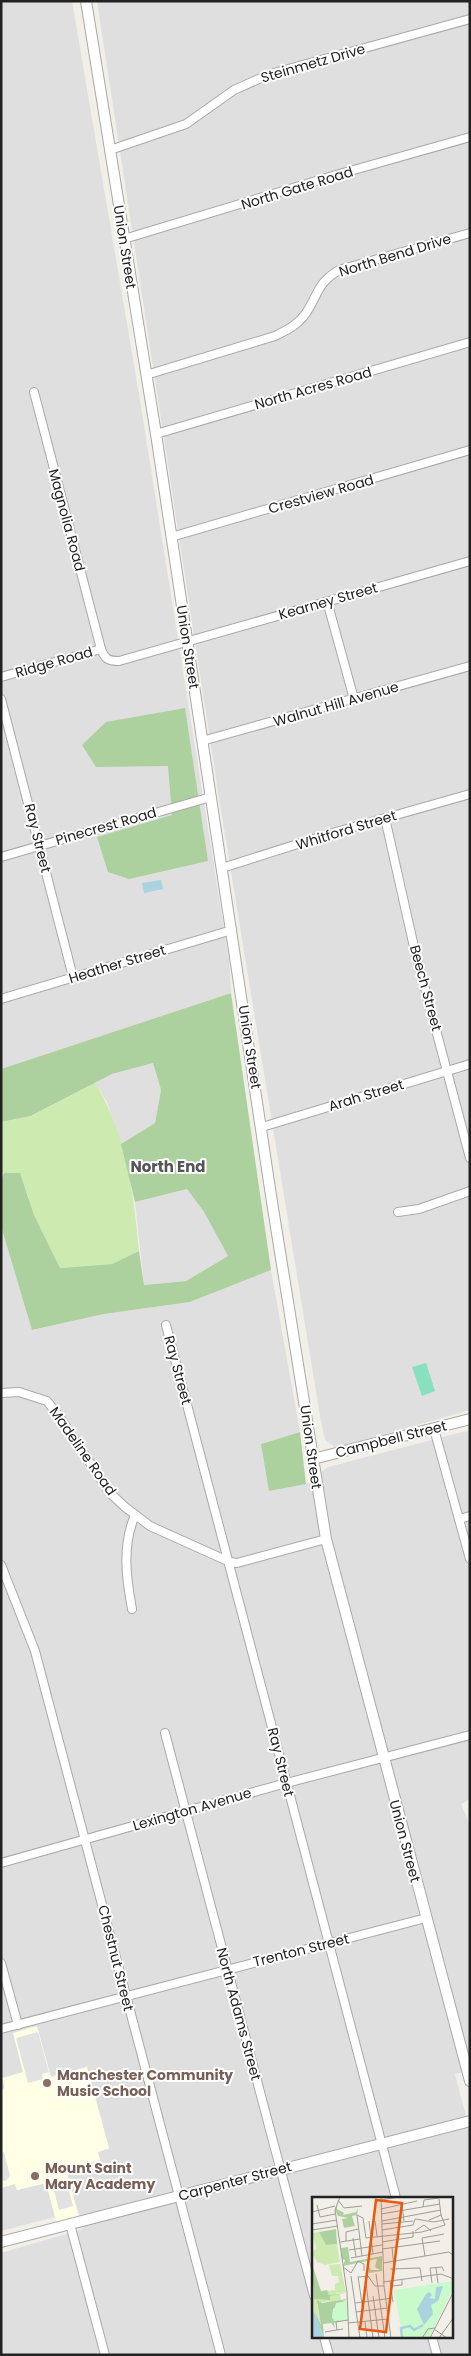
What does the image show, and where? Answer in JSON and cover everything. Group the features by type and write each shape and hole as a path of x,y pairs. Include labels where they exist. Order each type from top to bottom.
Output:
{"street":[{"name":"Union Street","path":"86,1 156,434 326,1539 470,2081"},
{"name":"Steinmetz Drive","path":"110,150 186,124 234,90 270,74 470,19"},
{"name":"North Gate Road","path":"124,239 336,175 470,138"},
{"name":"North Bend Drive","path":"146,375 275,336 293,327 306,313 315,292 327,277 339,270 470,233"},
{"name":"North Acres Road","path":"156,434 470,342"},
{"name":"Magnolia Road","path":"34,392 101,649"},
{"name":"Crestview Road","path":"171,537 470,450"},
{"name":"Kearney Street","path":"187,642 470,561"},
{"path":"327,602 354,699"},
{"name":"Ridge Road","path":"1,677 101,649 105,658 110,661 119,661 187,642"},
{"name":"Walnut Hill Avenue","path":"202,741 470,666"},
{"name":"Ray Street","path":"1,698 73,977"},
{"name":"Whitford Street","path":"222,868 470,794"},
{"name":"Pinecrest Road","path":"1,857 211,797"},
{"name":"Beech Street","path":"385,818 414,947 470,1158"},
{"name":"Heather Street","path":"1,999 232,930"},
{"name":"Arah Street","path":"262,1127 470,1064"},
{"path":"398,1212 419,1209 470,1191"},
{"name":"Ray Street","path":"166,1325 230,1562 286,1783 396,2197"},
{"name":"Madeline Road","path":"1,1393 27,1393 39,1397 53,1407 110,1493 134,1515 177,1540 230,1562 244,1562 326,1539"},
{"name":"Campbell Street","path":"313,1459 470,1419"},
{"path":"434,1429 470,1559"},
{"path":"132,1609 126,1565 128,1536 134,1515"},
{"path":"459,1519 470,1516"},
{"name":"Chestnut Street","path":"1,1565 36,1651 221,2355"},
{"name":"North Adams Street","path":"165,1733 312,2289"},
{"name":"Lexington Avenue","path":"1,1863 286,1783 470,1735"},
{"name":"Trenton Street","path":"1,2029 328,1942 426,1918"},
{"path":"1,1962 18,2025"},
{"name":"Carpenter Street","path":"1,2242 470,2121"},
{"path":"70,2224 105,2355"},
{"path":"324,2338 329,2355"},
{"path":"432,2338 436,2355"}],"shaded area":[{"path":"1,1 72,1 139,394 229,960 231,993 1,1069"},
{"path":"97,1 470,1 470,1410 336,1448 325,1440 320,1416 218,792"},
{"path":"153,1063 161,1090 155,1123 121,1144 107,1102 95,1083 112,1074"},
{"path":"187,1189 204,1212 228,1256 186,1281 144,1285 135,1202"},
{"path":"1,1226 33,1330 104,1314 190,1302 271,1270 300,1432 261,1444 306,1484 328,1467 470,1430 470,1799 461,1804 470,1825 470,2070 455,2074 470,2131 470,2355 1,2355 1,2253 83,2229 66,2170 100,2161 97,2152 109,2149 86,2067 51,2077 23,2072 1,2090"},
{"path":"37,2026 51,2077 87,2067 109,2148 98,2152 100,2160 66,2170 80,2221 58,2227 46,2183 17,2190 15,2184 1,2188 1,2090 5,2089 2,2078 23,2072 13,2033"},
{"path":"38,2032 49,2072 42,2074 43,2079 28,2083 16,2038"},
{"path":"4,2152 10,2176 6,2181 1,2180 1,2153"},
{"path":"46,2183 55,2217 1,2231 1,2188 15,2184 17,2190"},
{"path":"67,2183 73,2206 59,2210 53,2187"}],"green space":[{"path":"185,708 208,861 129,879 108,872 97,837 172,815 168,766 96,767 82,745 106,722"},
{"path":"231,993 271,1270 190,1302 104,1314 32,1330 1,1226 1,1180 4,1173 20,1173 34,1215 60,1268 112,1264 139,1251 144,1285 186,1281 228,1256 204,1212 187,1189 135,1202 121,1144 155,1123 161,1090 153,1063 112,1074 31,1116 1,1122 1,1069"},
{"path":"95,1083 106,1102 114,1122 127,1164 139,1251 112,1264 60,1268 34,1215 20,1173 4,1173 1,1171 1,1122 32,1116"},
{"path":"426,1363 435,1391 422,1396 412,1367"},
{"path":"300,1432 306,1484 269,1491 261,1444"}],"water":[{"path":"161,880 163,889 144,893 142,883"}],"place":[{"name":"Manchester Community Music School","path":"47,2083"},
{"name":"Mount Saint Mary Academy","path":"35,2176"}],"district":[{"name":"North End","path":"168,1166"}]}
